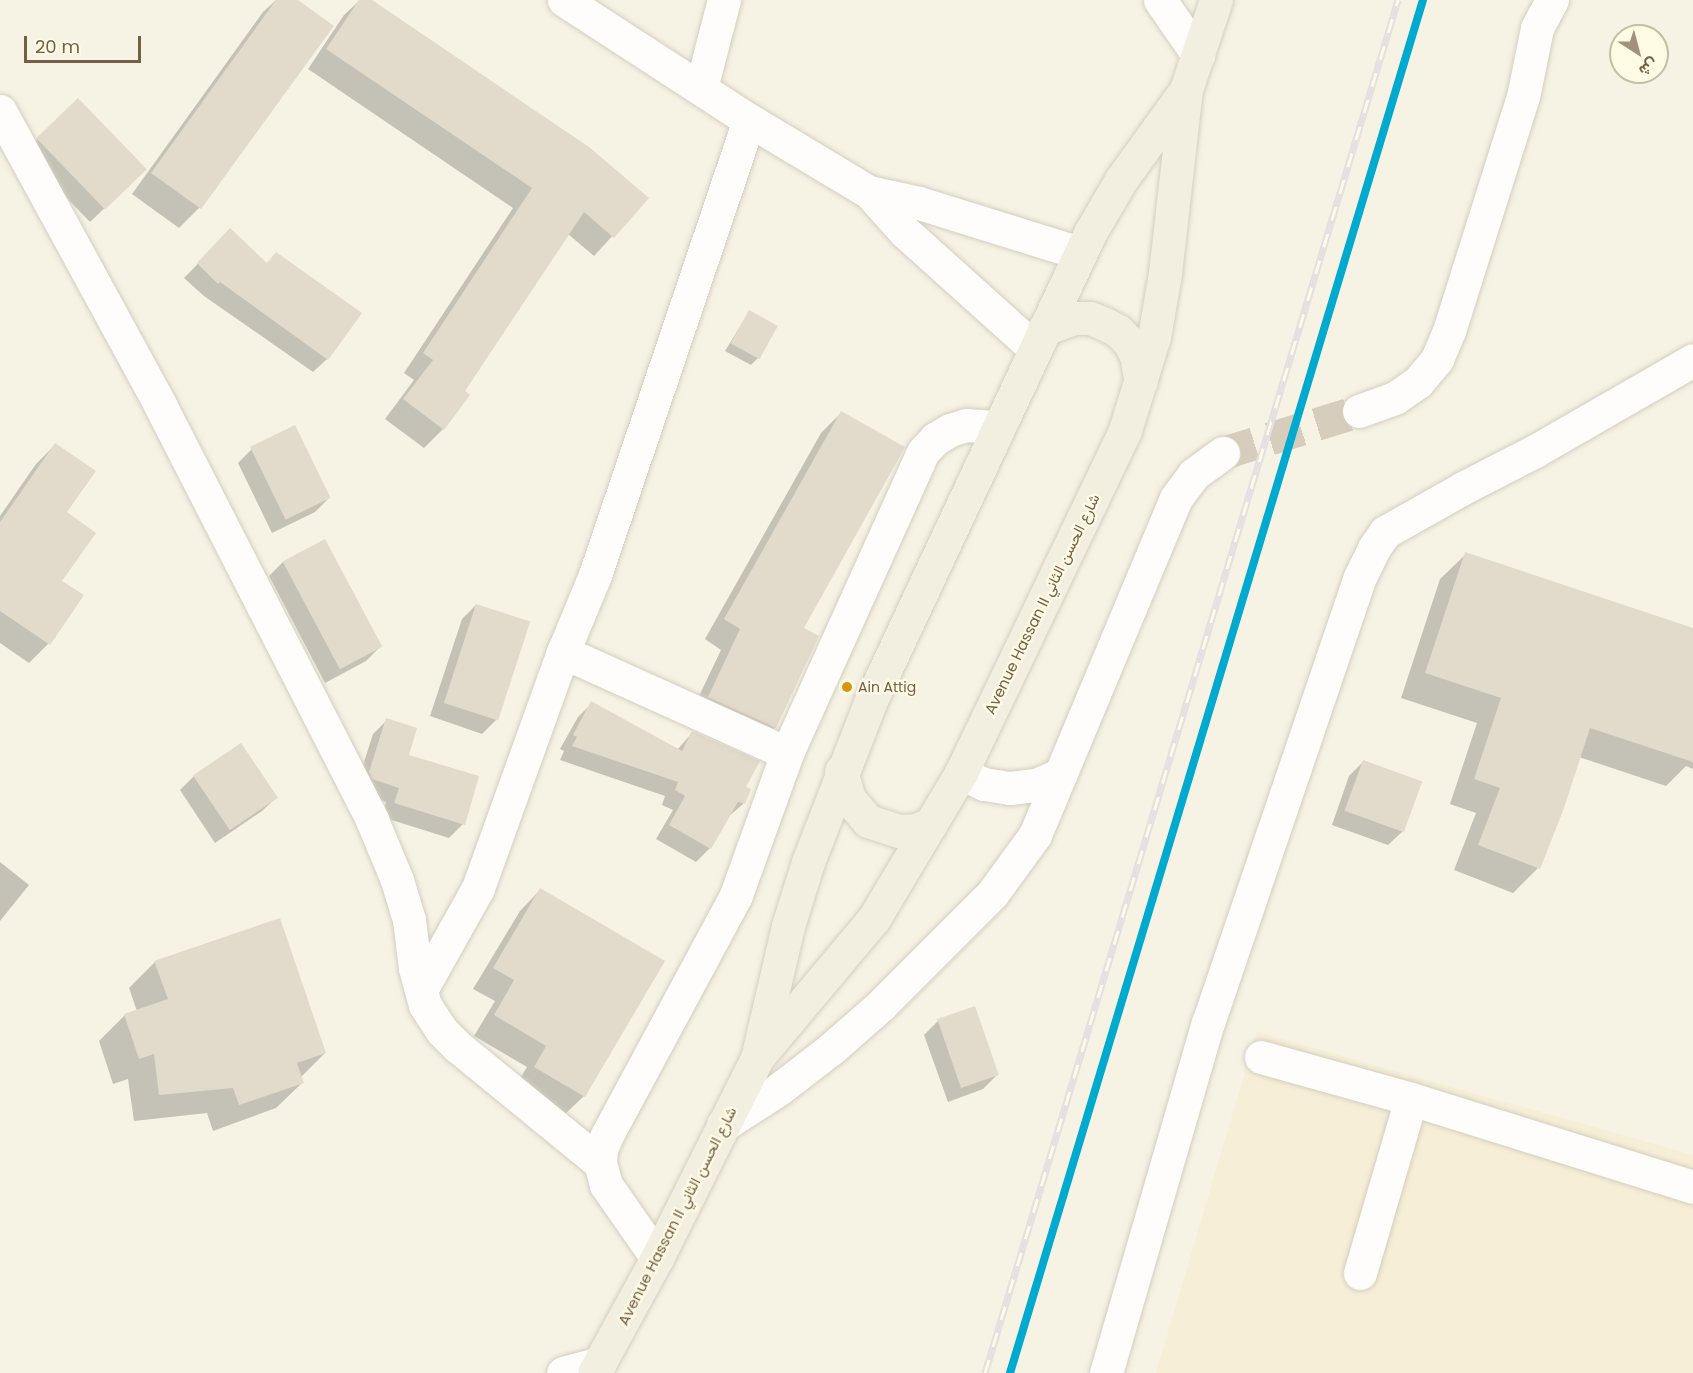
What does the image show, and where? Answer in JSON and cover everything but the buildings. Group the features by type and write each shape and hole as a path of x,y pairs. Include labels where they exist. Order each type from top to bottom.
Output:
{"main road":[{"name":"Avenue Hassan II شارع الحسن الثاني","path":"597,1368 657,1258 758,1058 873,920 961,773 1125,430 1141,384 1165,273 1186,90 1216,0"},
{"name":"Avenue Hassan II شارع الحسن الثاني","path":"758,1058 788,926 842,771 872,698 1080,254 1121,180 1186,90"},
{"path":"1039,339 1074,318 1090,318 1118,331 1136,355 1141,384"},
{"path":"842,771 849,799 868,821 883,828 899,831 916,830 932,824"}],"street":[{"path":"564,0 750,120 868,192 904,232 1039,339"},
{"path":"701,88 724,0"},
{"path":"1160,0 1198,55"},
{"path":"1359,411 1395,398 1418,382 1437,359 1449,331 1523,97 1537,28 1552,0"},
{"path":"0,111 160,405 372,820 397,880 409,920 421,990 426,1005 442,1032 458,1047 600,1163"},
{"path":"421,990 478,888 563,652 595,575 750,120"},
{"path":"868,192 919,203 1080,254"},
{"path":"1106,1373 1208,1023 1360,577 1374,548 1385,532 1535,451 1693,360"},
{"path":"657,1258 606,1185 600,1163 607,1135 736,895 787,753 924,452 935,440 950,430 966,425 998,427"},
{"path":"723,1125 779,1089 831,1049 881,1005 992,894 1035,836 1176,498 1194,474 1223,453"},
{"path":"563,652 787,753"},
{"path":"961,773 984,784 1010,788 1036,785 1061,774"},
{"path":"1261,1057 1411,1099 1693,1188"},
{"path":"1360,1273 1411,1099"},
{"path":"563,1373 597,1368"}],"shaded area":[{"path":"1257,1032 1693,1155 1693,1373 1156,1373"}],"tunnel":[{"path":"1223,453 1359,411"}],"railway":[{"path":"985,1373 1398,0"}],"transit line":[{"path":"1010,1373 1423,0"}],"place":[{"name":"Ain Attig","path":"847,687"}]}
